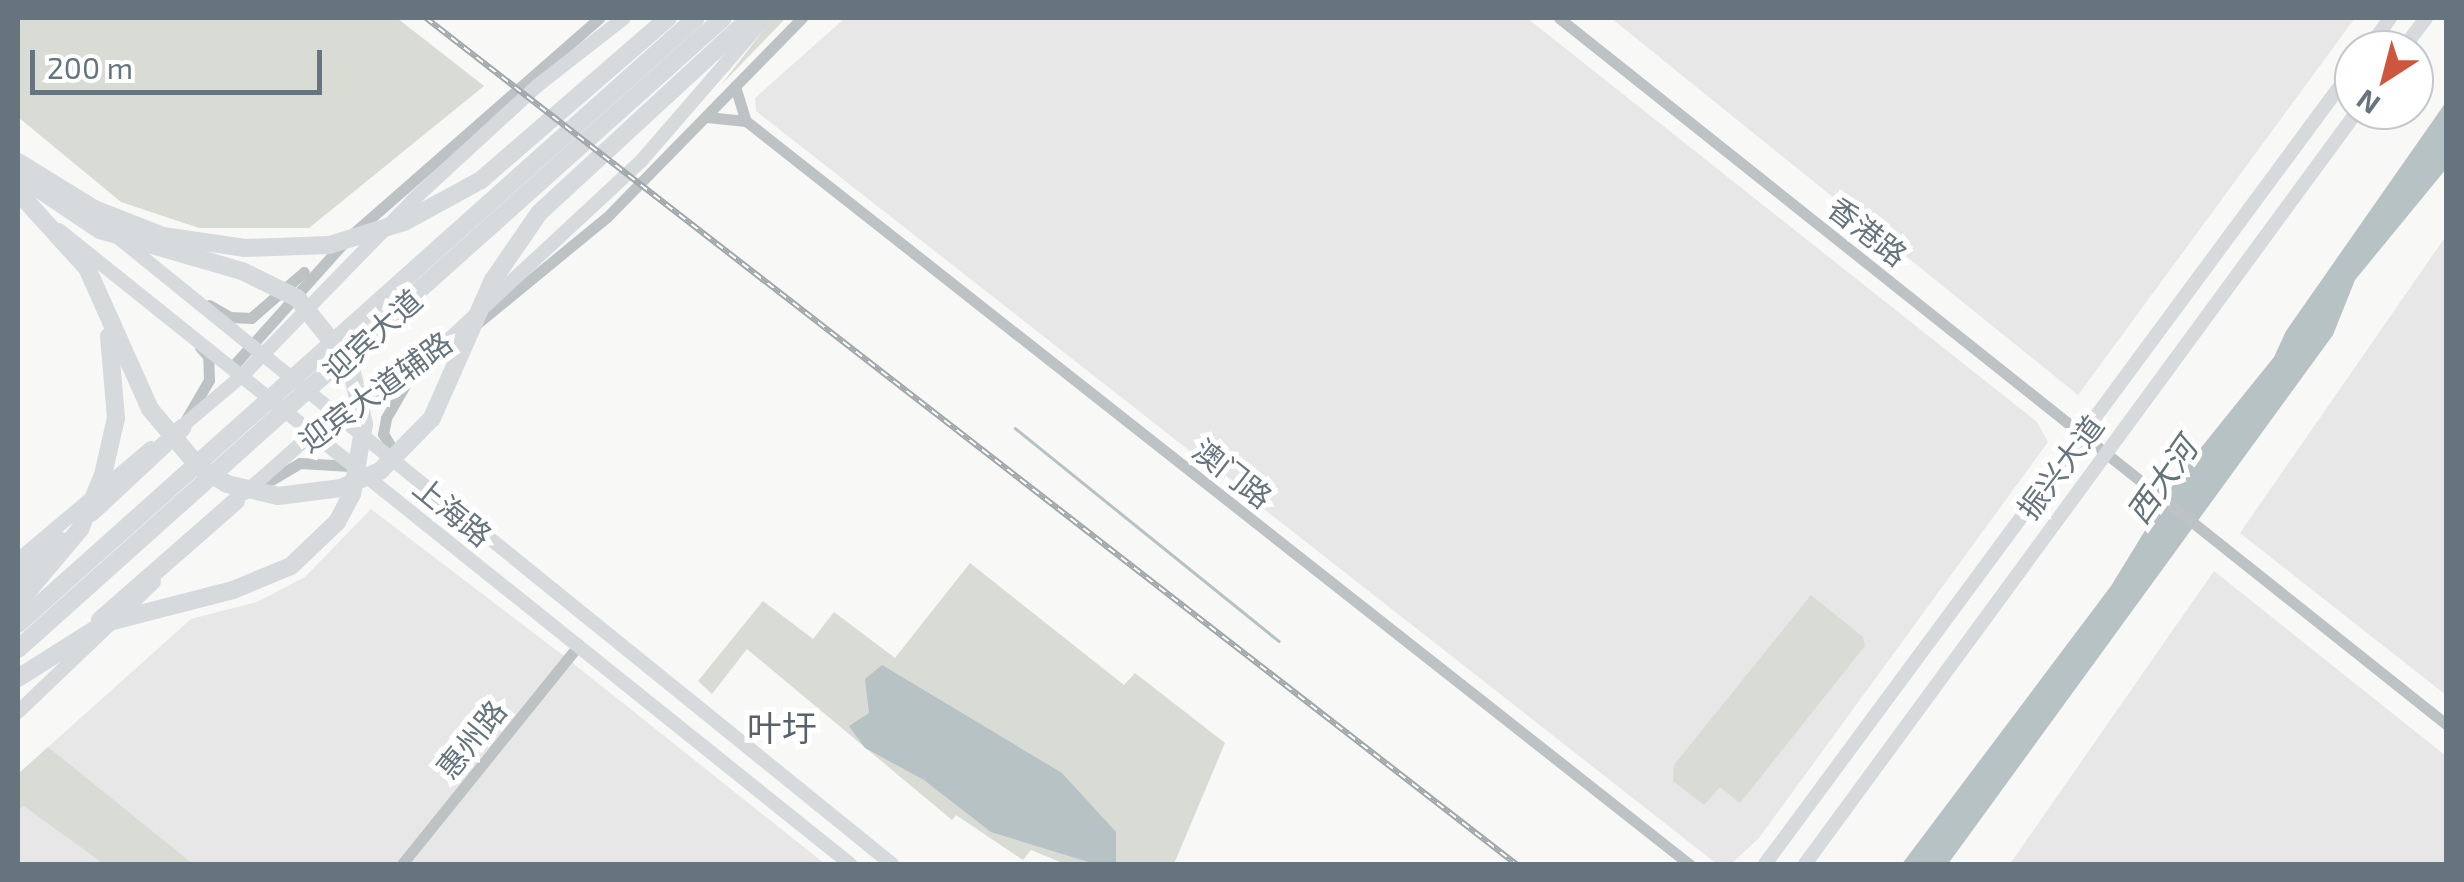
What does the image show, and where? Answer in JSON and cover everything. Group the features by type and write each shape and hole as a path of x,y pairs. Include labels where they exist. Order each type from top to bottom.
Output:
{"highway":[{"path":"18,162 131,226 214,246 329,245 404,222 481,180 668,18"},
{"name":"迎宾大道","path":"18,650 129,537 441,247 696,18"},
{"name":"迎宾大道","path":"18,624 129,537 453,262 724,18"},
{"path":"18,196 86,268 168,436 227,484 278,496 340,488 408,450 451,383 502,264 539,213 750,18"},
{"path":"18,176 100,230 242,270 297,298 350,364 364,424 352,494 326,535 291,566 233,590 104,623 18,678"},
{"path":"18,196 48,225 92,293 110,342 116,400 110,448 89,510 52,568 18,602"},
{"path":"18,580 182,428"},
{"path":"18,694 236,502"}],"main road":[{"path":"18,560 94,492 182,428 254,352 413,200 537,86 624,18"},
{"name":"迎宾大道辅路","path":"18,712 316,430 339,420 414,370 642,160 765,18"},
{"name":"振兴大道","path":"1765,864 2334,95"},
{"name":"振兴大道","path":"1806,864 2343,130"},
{"name":"上海路","path":"18,153 254,352 883,862"},
{"name":"上海路","path":"18,196 316,430 850,864"},
{"path":"781,808 792,801 794,786"}],"street":[{"path":"581,32 584,18"},
{"path":"106,227 212,306 251,318 599,18"},
{"path":"478,532 388,448 386,418 414,370 453,346 607,217 802,18"},
{"name":"香港路","path":"1559,18 2446,724"},
{"path":"707,116 746,121 735,86"},
{"name":"澳门路","path":"746,121 1689,864"},
{"path":"254,352 306,281 407,186"},
{"path":"104,260 208,356 208,380 182,428"},
{"path":"236,502 300,463 338,462 463,550"},
{"name":"惠州路","path":"402,864 580,645"}],"shaded area":[{"path":"18,18 397,18 484,86 309,228 199,228 121,202 18,117"},
{"path":"773,18 786,18 721,85"},
{"path":"845,18 1527,18 2037,422 2048,442 1759,838 1731,864 1717,864 756,111 755,98"},
{"path":"1611,18 2355,18 2346,30 2334,30 2334,47 2078,395"},
{"path":"2446,102 2446,169 2355,280 2333,335 1948,864 1902,864 2111,586 2179,475 2274,357 2286,331 2426,130 2434,130 2434,119"},
{"path":"2446,236 2446,695 2240,533"},
{"path":"371,509 825,864 18,864 18,774 191,619 257,602 305,577"},
{"path":"970,563 1124,685 1135,673 1225,743 1174,864 1065,864 1031,850 1023,860 956,815 952,820 747,649 712,694 698,681 763,601 813,639 834,612 895,658"},
{"path":"2214,571 2446,756 2446,864 2010,864"},
{"path":"1811,595 1863,637 1865,646 1740,803 1720,787 1704,805 1673,781 1674,765"},
{"path":"882,665 1062,773 1116,832 1116,862 1095,864 991,832 924,780 865,748 849,726 869,713 865,679"},
{"path":"48,747 193,864 104,864 24,806 18,809 18,774"}],"waterway":[{"path":"1015,428 1279,641"}],"railway":[{"path":"426,18 1516,864"}],"district":[{"name":"叶圩","path":"782,727"}],"water label":[{"name":"西大河","path":"2161,480"}]}
